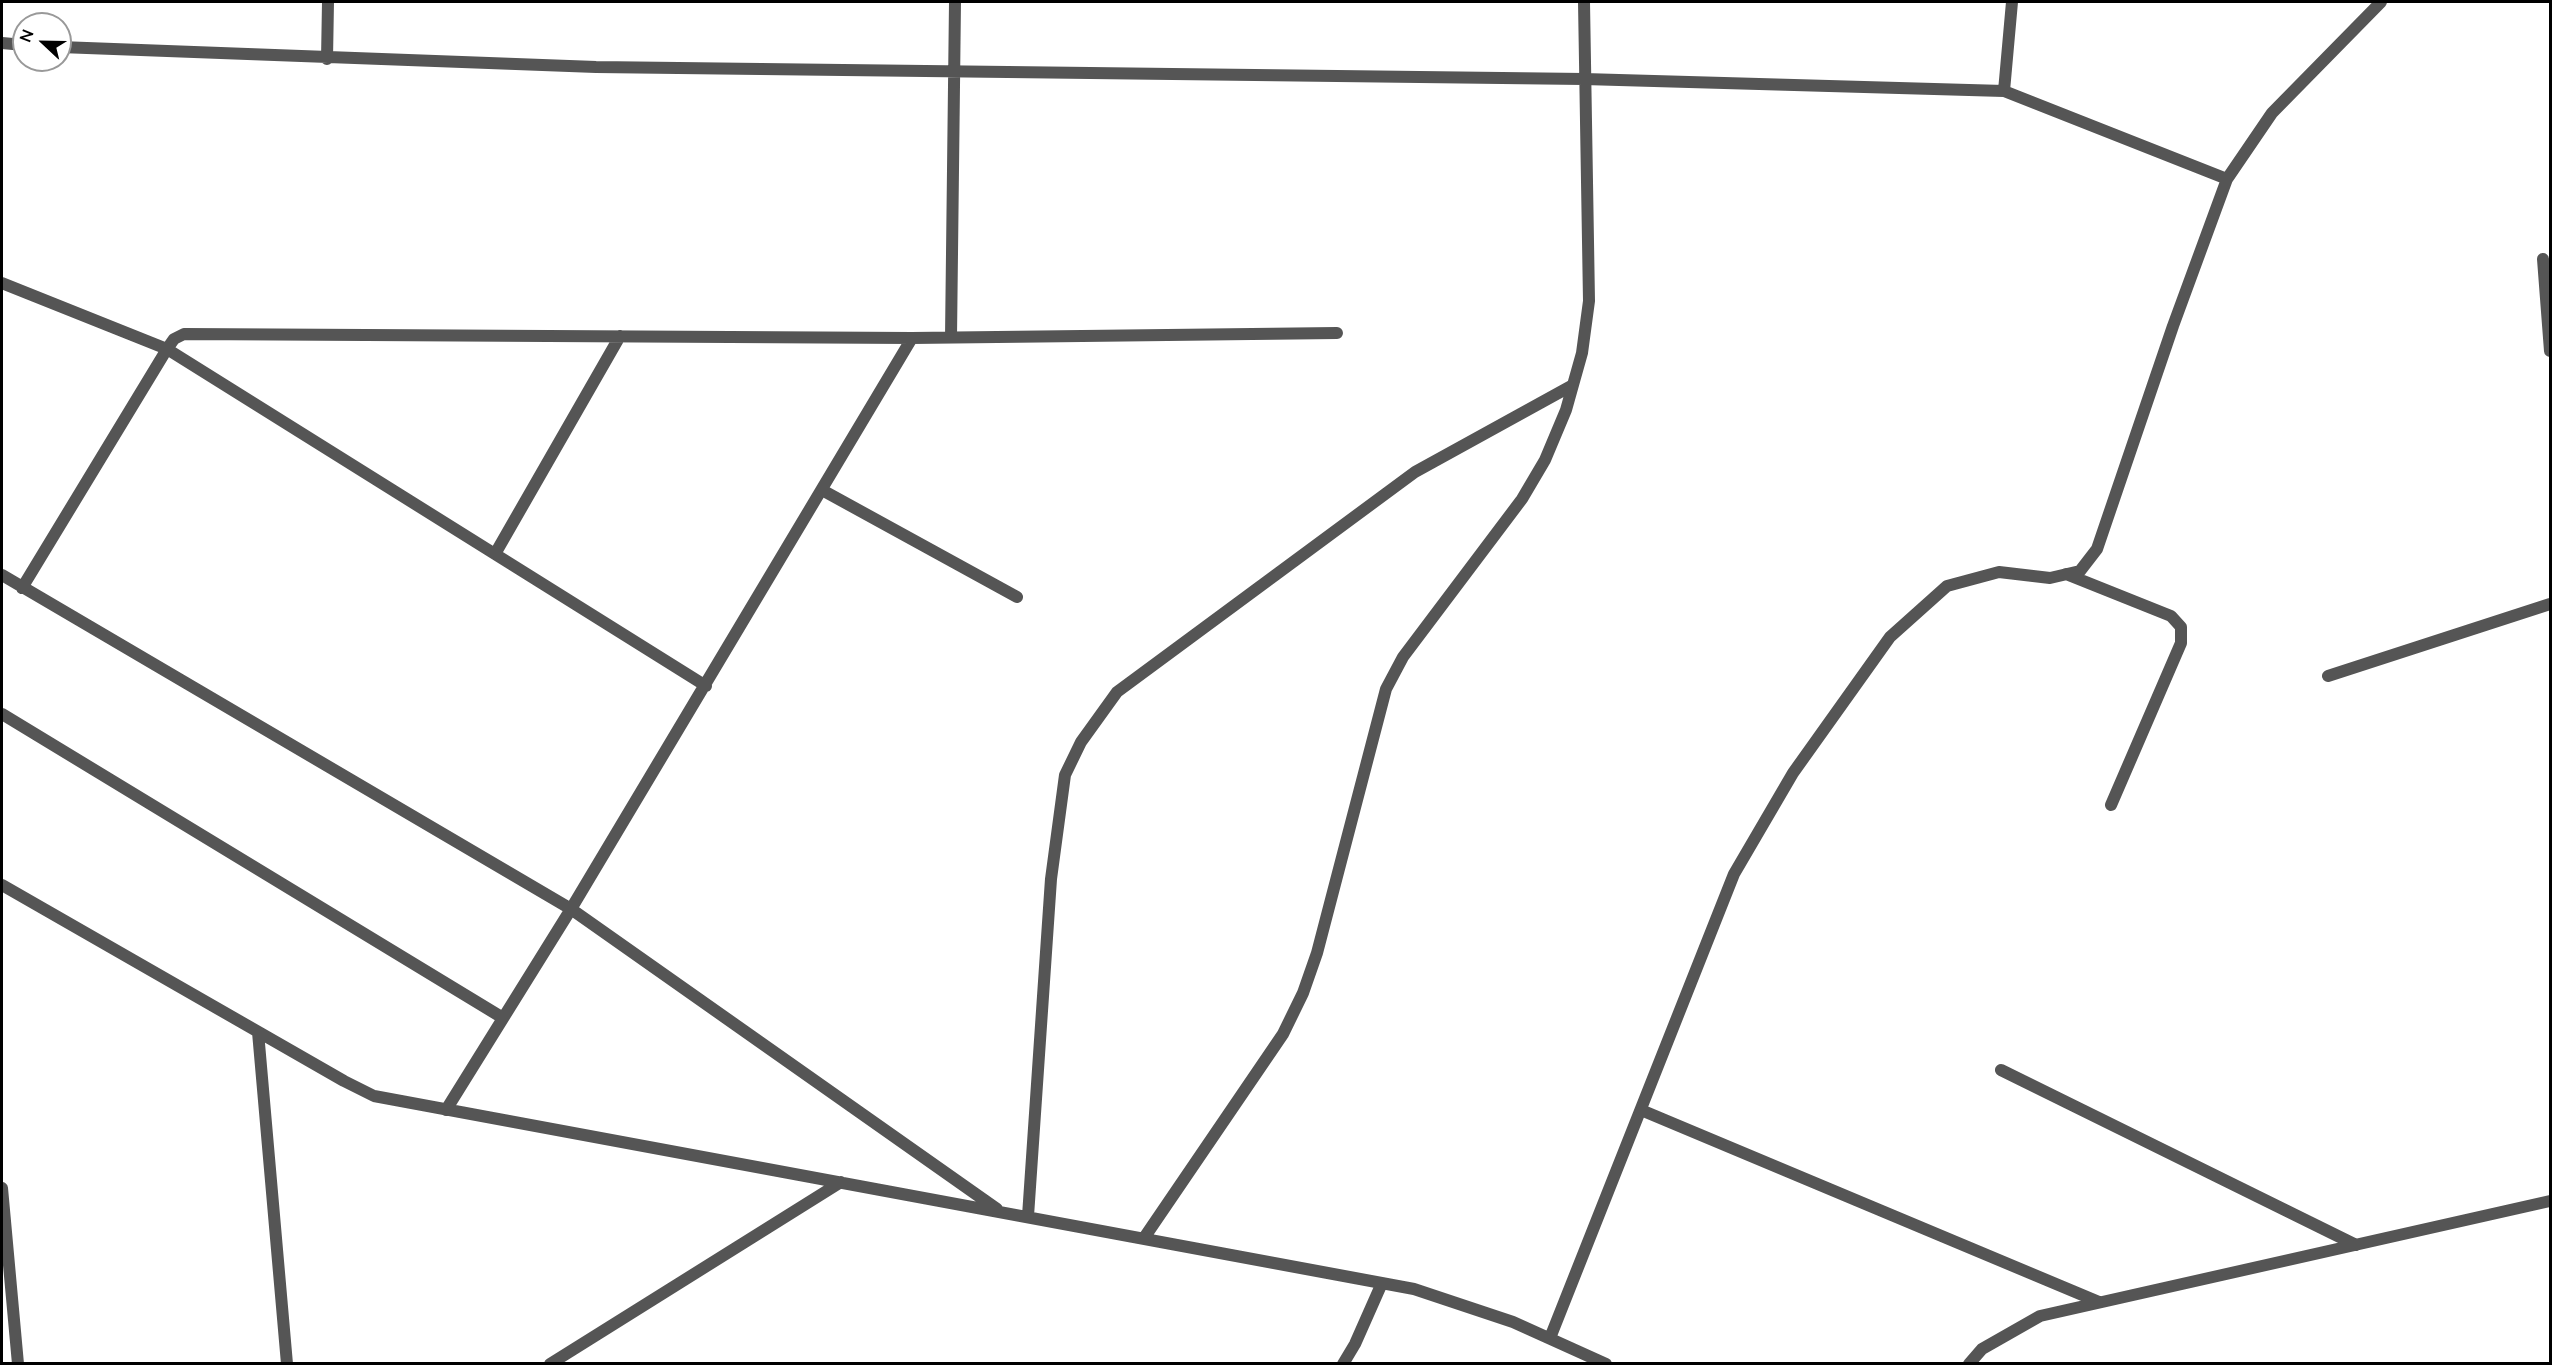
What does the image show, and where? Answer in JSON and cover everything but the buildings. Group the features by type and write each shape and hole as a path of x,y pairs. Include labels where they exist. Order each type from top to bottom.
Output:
{"street":[{"path":"327,58 328,2"},
{"path":"951,337 955,2"},
{"path":"1144,1238 1283,1034 1302,993 1317,953 1386,689 1403,657 1522,499 1545,460 1566,410 1582,354 1589,301 1584,2"},
{"path":"2004,91 2012,2"},
{"path":"1550,1338 1734,874 1793,773 1890,636 1947,586 1999,572 2050,578 2080,571 2097,549 2173,326 2227,179 2272,113 2381,2"},
{"path":"72,47 596,67 1584,79 2004,91 2227,179"},
{"path":"2543,259 2550,351"},
{"path":"2,283 167,349 706,686"},
{"path":"22,588 167,349 174,339 184,334 912,338 1336,333"},
{"path":"495,554 620,336"},
{"path":"446,1110 706,686 912,338"},
{"path":"1028,1216 1051,879 1065,775 1081,742 1117,693 1415,472 1573,385"},
{"path":"822,490 1017,597"},
{"path":"2066,574 2171,616 2181,627 2181,643 2111,805"},
{"path":"2,575 571,909 999,1210"},
{"path":"2328,676 2550,604"},
{"path":"2,714 503,1018"},
{"path":"2,885 344,1082 374,1096 1414,1288 1513,1322 1606,1364"},
{"path":"258,1032 287,1364"},
{"path":"2001,1070 2356,1245"},
{"path":"1641,1110 2099,1302"},
{"path":"550,1364 841,1182"},
{"path":"2,1188 18,1364"},
{"path":"1969,1364 1982,1349 2040,1316 2550,1201"},
{"path":"1343,1364 1355,1344 1382,1283"}]}
